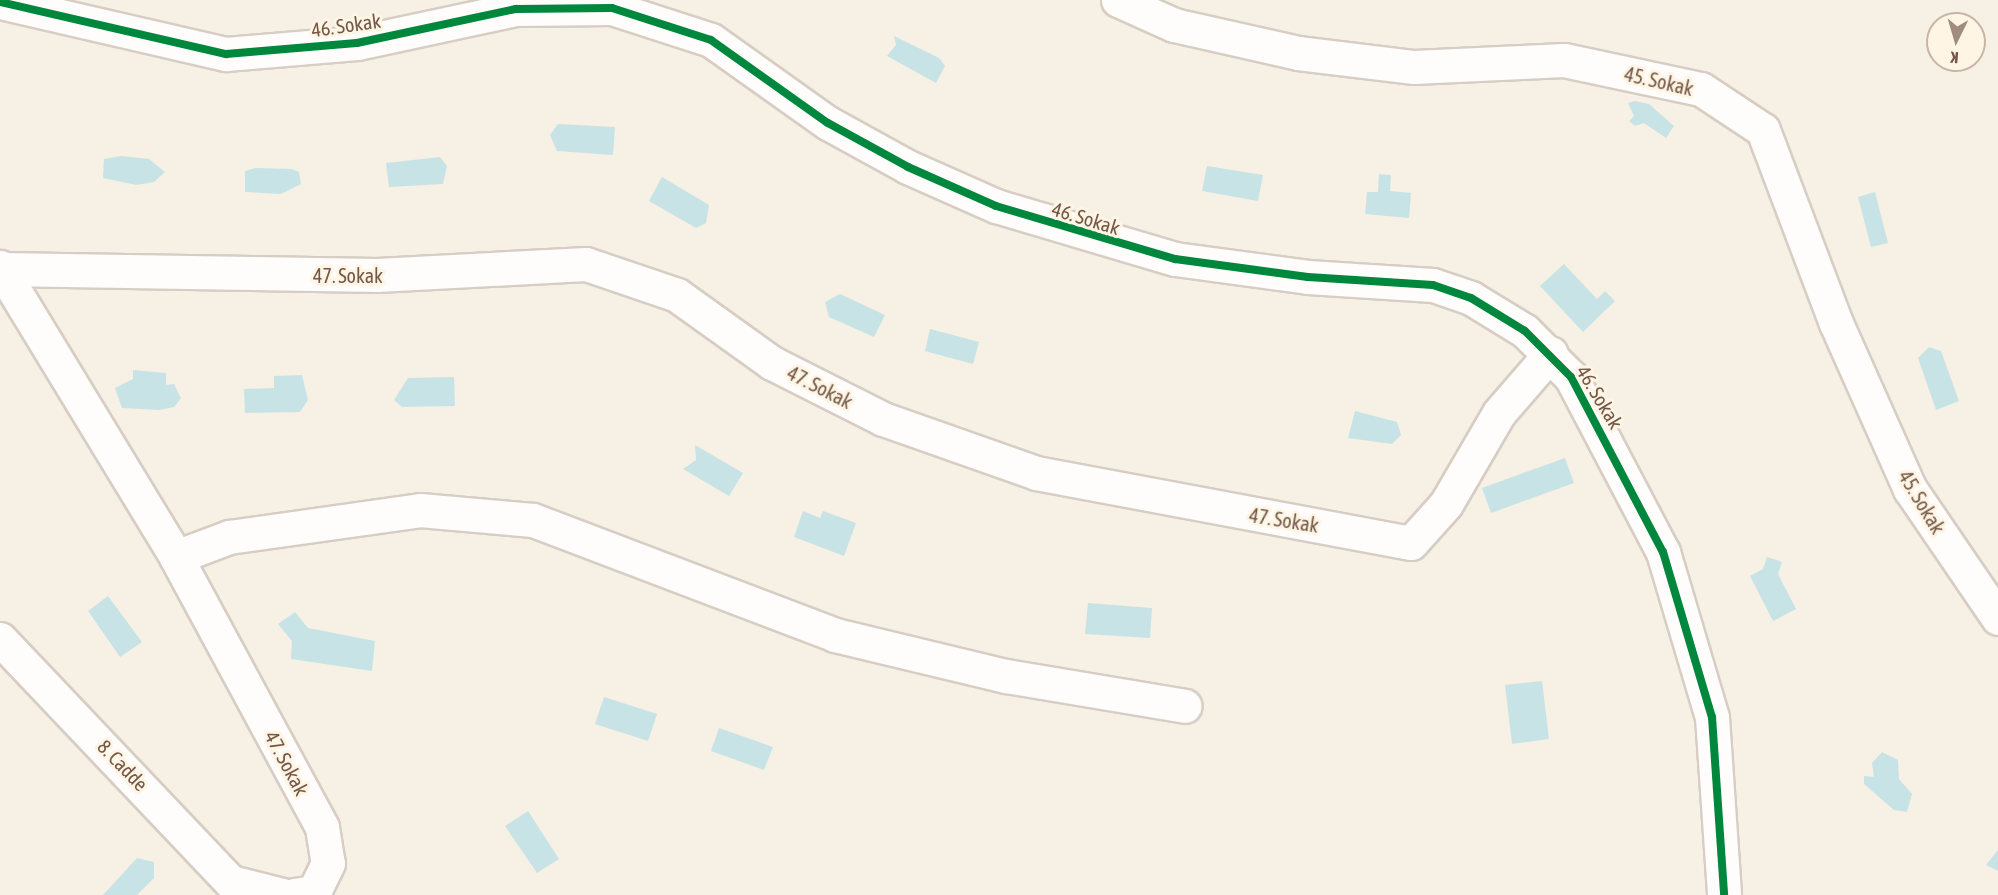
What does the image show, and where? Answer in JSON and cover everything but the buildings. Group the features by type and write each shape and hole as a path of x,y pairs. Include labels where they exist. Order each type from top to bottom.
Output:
{"street":[{"name":"45. Sokak","path":"1118,0 1174,25 1298,53 1414,67 1564,60 1701,89 1763,130 1836,324 1910,489 1998,618"},
{"name":"46. Sokak","path":"0,2 226,54 357,43 516,9 612,8 711,40 828,123 908,167 996,206 1175,259 1297,276 1433,285 1499,313 1551,353 1589,403 1664,552 1702,670 1718,761 1724,895"},
{"name":"47. Sokak","path":"0,268 377,275 586,264 676,295 772,363 883,418 1036,473 1411,543 1446,504 1499,413 1551,353"},
{"name":"47. Sokak","path":"0,268 176,557 322,827 328,863 309,894"},
{"path":"176,557 229,537 420,510 533,520 835,635 1006,676 1185,706"},
{"name":"8. Cadde","path":"0,639 226,888"},
{"path":"226,888 282,895"}],"water":[{"path":"894,36 939,58 945,66 936,83 887,56 896,45"},
{"path":"1635,101 1649,104 1674,126 1666,138 1644,123 1635,126 1629,121 1634,116 1628,103"},
{"path":"558,124 615,127 613,155 557,151 550,135"},
{"path":"121,156 149,159 165,172 154,182 136,185 103,178 104,159"},
{"path":"440,157 447,166 443,184 389,187 386,163"},
{"path":"1207,166 1263,175 1258,201 1202,191"},
{"path":"255,168 292,169 299,172 301,184 281,194 245,192 245,171"},
{"path":"1379,174 1391,175 1390,191 1411,193 1409,218 1365,214 1367,192 1378,192"},
{"path":"662,177 709,205 706,223 696,228 649,201"},
{"path":"1875,192 1888,243 1871,247 1858,197"},
{"path":"1564,264 1597,299 1605,291 1615,301 1583,332 1540,286"},
{"path":"840,294 885,315 874,337 829,317 825,302"},
{"path":"930,329 979,342 973,364 925,351"},
{"path":"1929,347 1941,351 1959,401 1936,410 1918,358"},
{"path":"133,370 166,373 166,385 174,384 181,398 174,407 160,410 122,408 115,388 133,379"},
{"path":"302,375 308,400 300,412 245,413 244,389 274,388 274,376"},
{"path":"454,377 455,406 402,407 394,400 408,378"},
{"path":"1355,411 1397,422 1401,435 1392,444 1348,438"},
{"path":"695,445 743,473 729,496 683,469 696,460"},
{"path":"1565,458 1574,483 1491,513 1482,488"},
{"path":"803,511 820,518 823,511 856,523 844,556 794,537"},
{"path":"1767,557 1782,562 1778,574 1796,609 1773,621 1750,576 1763,569"},
{"path":"108,596 142,642 120,657 88,611"},
{"path":"1088,603 1152,608 1150,638 1085,634"},
{"path":"295,612 308,628 375,641 372,671 291,659 292,641 278,624"},
{"path":"1542,681 1549,739 1512,744 1505,685"},
{"path":"604,697 657,714 648,741 595,724"},
{"path":"719,728 773,747 764,770 711,751"},
{"path":"1882,752 1898,760 1899,779 1912,794 1907,812 1894,810 1864,784 1864,776 1874,777 1872,763"},
{"path":"528,811 559,859 537,873 505,826"},
{"path":"1998,850 1998,871 1986,865"},
{"path":"137,858 154,862 154,878 137,895 103,895"}],"cycle path":[{"path":"0,2 226,54 357,43 516,9 612,8 711,40 828,123 908,167 996,206 1175,259 1308,277 1433,285 1471,298 1525,331 1571,377 1663,552 1712,717 1724,895"}]}
